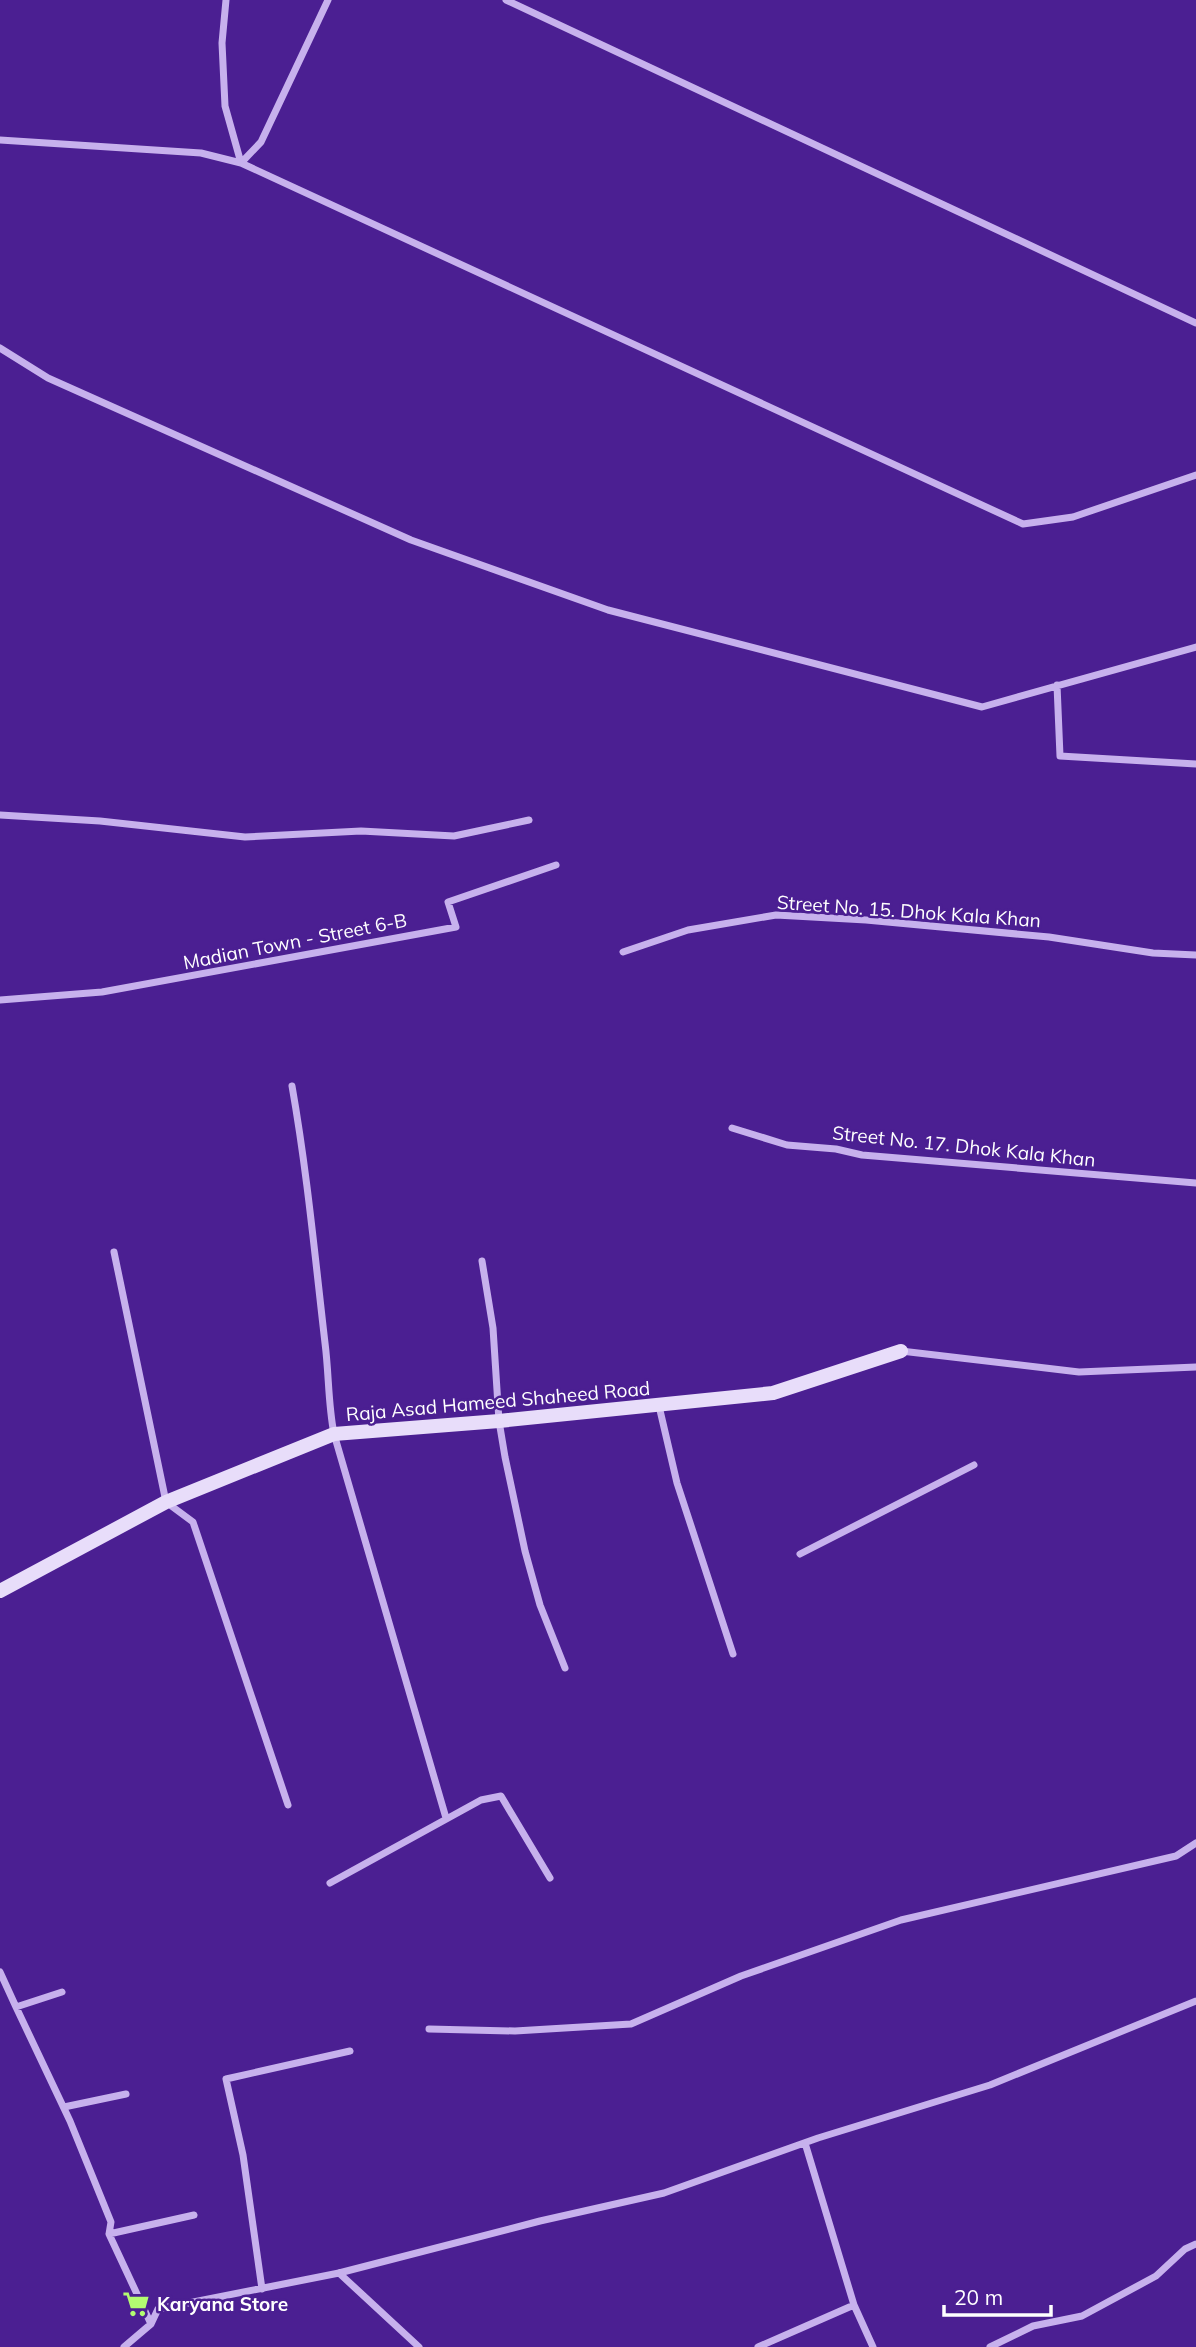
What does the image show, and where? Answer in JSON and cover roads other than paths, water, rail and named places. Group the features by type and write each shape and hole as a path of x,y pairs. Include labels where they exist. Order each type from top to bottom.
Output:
{"street":[{"path":"226,0 222,43 225,106 241,163"},
{"path":"241,163 261,142 328,0"},
{"path":"506,0 1196,323"},
{"path":"0,140 201,153 241,163 1023,524 1073,517 1196,474"},
{"path":"0,348 48,378 411,541 608,610 982,707 1196,647"},
{"path":"1057,685 1060,756 1196,764"},
{"path":"0,815 100,821 245,837 361,831 454,836 529,820"},
{"name":"Madian Town - Street 6-B","path":"0,1000 102,992 456,927 448,902 556,865"},
{"name":"Street No. 15. Dhok Kala Khan","path":"623,952 688,930 776,915 866,920 1049,937 1153,953 1196,955"},
{"path":"292,1086 304,1161 334,1434 446,1818"},
{"name":"Street No. 17. Dhok Kala Khan","path":"732,1128 787,1145 836,1149 862,1155 1196,1183"},
{"path":"114,1252 166,1502 193,1522 288,1805"},
{"path":"482,1261 494,1328 499,1421 525,1550 540,1605 565,1668"},
{"path":"901,1351 1079,1372 1196,1367"},
{"name":"Raja Asad Hameed Shaheed Road","path":"0,1591 166,1502 334,1434 499,1421 773,1393 901,1351"},
{"path":"659,1406 677,1483 733,1654"},
{"path":"800,1554 974,1465"},
{"path":"330,1883 481,1800 501,1796 550,1878"},
{"path":"429,2029 515,2031 631,2024 741,1976 901,1920 1176,1856 1196,1843"},
{"path":"0,1972 64,2108 111,2222 109,2235 151,2324"},
{"path":"16,2007 62,1992"},
{"path":"124,2347 151,2324 158,2309 339,2273 664,2193 805,2143 990,2085 1196,2001"},
{"path":"262,2289 243,2155 226,2080 350,2052"},
{"path":"64,2108 127,2094"},
{"path":"805,2143 855,2305 873,2347"},
{"path":"109,2235 194,2216"},
{"path":"990,2347 1033,2326 1082,2316 1156,2276 1185,2249 1196,2244"},
{"path":"339,2273 419,2347"},
{"path":"758,2347 855,2305"}],"place":[{"name":"Karyana Store","path":"136,2304"}]}
